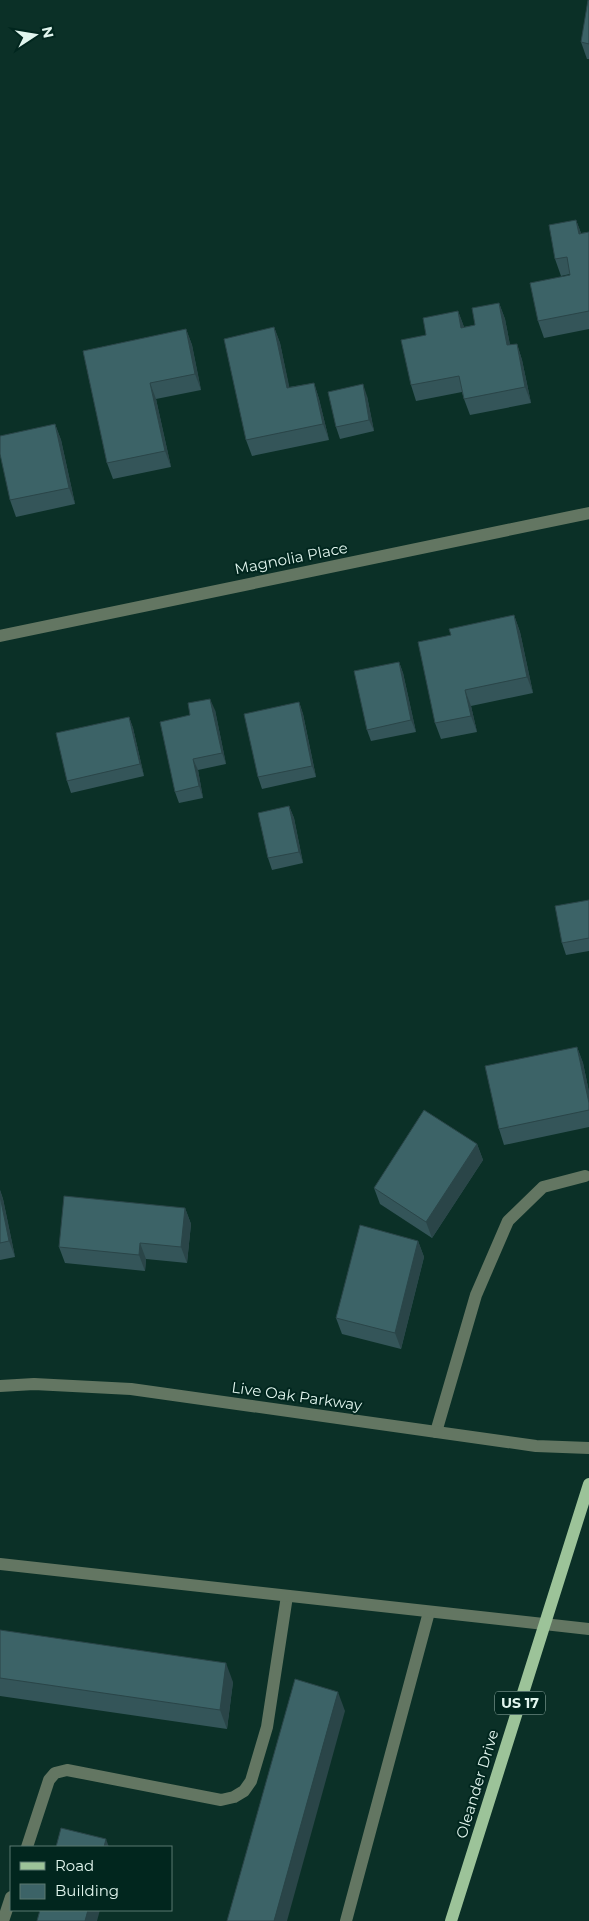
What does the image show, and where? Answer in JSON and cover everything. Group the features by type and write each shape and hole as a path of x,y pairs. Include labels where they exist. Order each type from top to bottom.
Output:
{"main road":[{"name":"Oleander Drive","path":"452,1921 589,1484"}],"street":[{"name":"Magnolia Place","path":"0,636 589,513"},
{"path":"436,1432 476,1295 508,1221 543,1187 585,1176"},
{"name":"Live Oak Parkway","path":"0,1386 34,1384 130,1388 536,1446 589,1448"},
{"path":"0,1564 589,1630"},
{"path":"27,1846 49,1780 55,1773 67,1770 221,1800 234,1797 244,1791 251,1781 267,1728 287,1596"},
{"path":"346,1921 429,1612"},
{"path":"4,1921 10,1900"}],"building":[{"path":"589,0 589,44 581,42"},
{"path":"576,220 579,234 589,232 589,311 538,321 530,283 570,275 567,257 555,259 549,225"},
{"path":"499,303 507,345 517,344 525,387 464,399 459,376 411,385 401,340 426,335 423,318 458,311 461,328 475,325 472,308"},
{"path":"274,327 287,388 314,383 323,424 246,440 224,339"},
{"path":"186,329 195,374 150,383 165,451 107,463 83,351"},
{"path":"363,384 369,420 336,427 328,392"},
{"path":"55,424 69,488 10,500 0,454 0,436"},
{"path":"514,615 527,677 465,690 471,716 435,723 418,642 451,635 449,629"},
{"path":"399,662 411,720 367,730 354,671"},
{"path":"210,699 222,753 193,759 199,786 175,792 160,722 190,715 188,703"},
{"path":"299,702 312,766 258,777 244,714"},
{"path":"129,717 140,764 67,781 56,733"},
{"path":"289,806 299,852 268,858 258,813"},
{"path":"589,900 589,938 562,943 555,906"},
{"path":"577,1047 589,1110 499,1129 485,1066"},
{"path":"424,1110 477,1144 426,1222 374,1188"},
{"path":"0,1196 9,1241 0,1243"},
{"path":"64,1196 185,1208 181,1247 140,1243 139,1255 59,1247"},
{"path":"360,1225 418,1241 395,1333 336,1318"},
{"path":"0,1630 226,1663 220,1710 0,1678"},
{"path":"295,1679 338,1692 274,1921 227,1921"},
{"path":"61,1828 106,1839 104,1846 56,1846"},
{"path":"40,1911 88,1911 85,1921 37,1921"}]}
